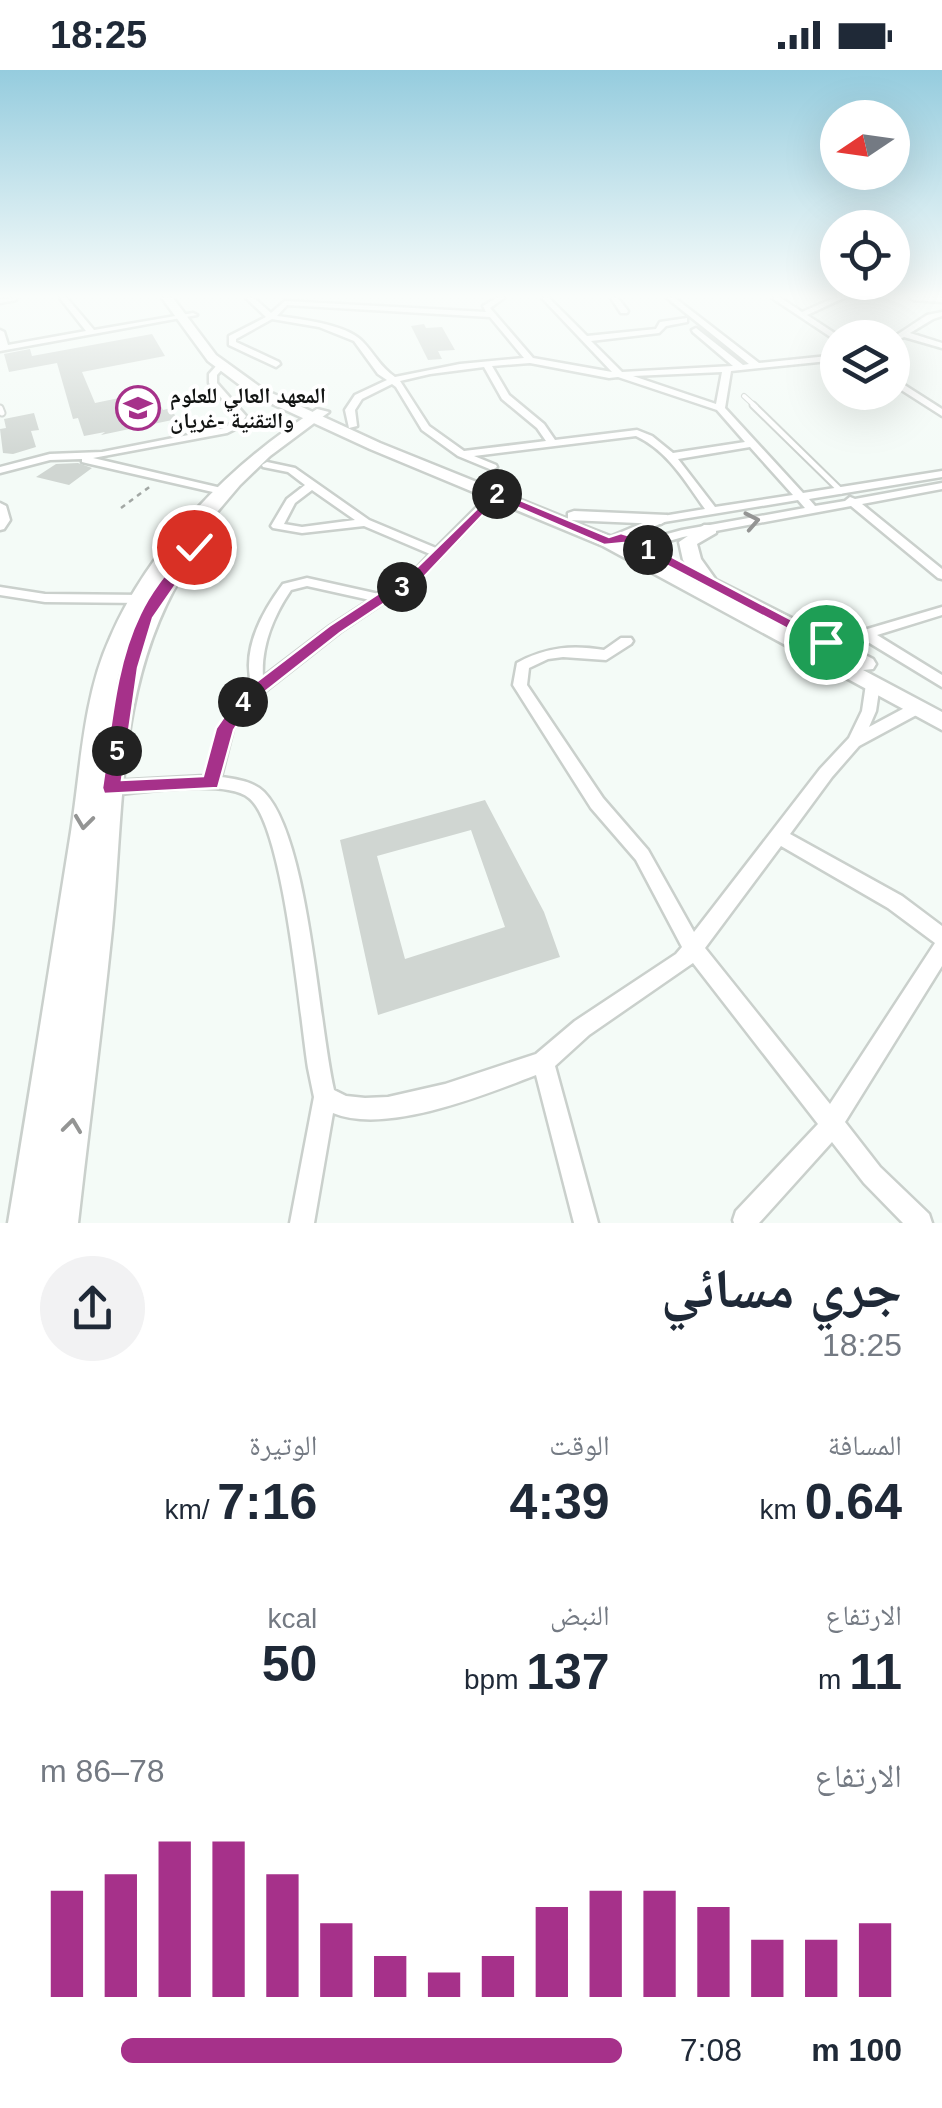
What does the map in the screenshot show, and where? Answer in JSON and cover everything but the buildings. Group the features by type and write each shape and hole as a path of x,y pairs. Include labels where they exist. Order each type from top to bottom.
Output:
{"main road":[{"path":"210,352 220,366 258,392 574,516 942,722"},
{"path":"222,352 264,385 327,419 706,580 942,706"},
{"path":"60,1223 111,788 130,668 146,599 268,466 327,419"},
{"path":"26,1223 101,704 119,639 226,492 327,419"},
{"path":"574,516 661,520"},
{"path":"706,580 692,560 688,542 711,520"},
{"path":"67,945 96,940"}],"street":[{"path":"252,352 276,364"},
{"path":"366,352 381,372 400,385 425,428 462,454 492,467"},
{"path":"523,352 530,360"},
{"path":"591,352 614,375 820,358"},
{"path":"595,352 614,375"},
{"path":"722,352 740,367"},
{"path":"739,352 756,365"},
{"path":"327,419 350,411 356,399 392,379 486,364 530,360 614,375 720,408 812,509"},
{"path":"486,364 505,397 541,426 553,444"},
{"path":"0,470 50,457 76,457 218,434 236,426 240,416 212,378 220,366"},
{"path":"720,408 727,368"},
{"path":"910,382 942,402"},
{"path":"910,392 942,413"},
{"path":"462,454 637,433 648,437 670,457 711,520"},
{"path":"670,457 751,444"},
{"path":"76,457 226,492"},
{"path":"268,466 291,470 365,522 437,554"},
{"path":"623,543 801,497 942,474"},
{"path":"312,484 291,501 277,526 302,530 365,522"},
{"path":"623,543 661,520 711,520 812,509 942,486"},
{"path":"841,490 942,575"},
{"path":"211,783 231,718 259,686 334,629 419,574 496,494"},
{"path":"0,506 4,520 0,527"},
{"path":"259,686 255,678 255,653 287,587 306,582 385,599"},
{"path":"0,591 45,598 146,599"},
{"path":"826,642 942,611"},
{"path":"865,634 942,682"},
{"path":"626,641 606,655 564,648 538,656 522,666 520,685 597,803 642,855 692,947 833,1120 872,1175 920,1223"},
{"path":"325,1096 348,1108 385,1107 495,1081 543,1062 582,1028 683,961 854,742 869,712 874,684"},
{"path":"854,742 917,708"},
{"path":"111,788 211,783 241,787 258,794 272,814 294,904 313,1044 325,1096 302,1223"},
{"path":"779,836 895,902 942,937"},
{"path":"745,1220 821,1139 942,949"},
{"path":"543,1062 586,1223"}],"lane":[{"path":"744,396 841,490"}],"path":[{"path":"121,508 161,478"}],"place":[{"name":"المعهد العالي للعلوم والتقنية -غريان","path":"138,408"}],"route":[{"path":"194,547 156,597 146,618 130,668 111,788 211,783 226,728 245,699 334,629 419,574 496,494 609,542 621,537 629,540 826,642"}]}
